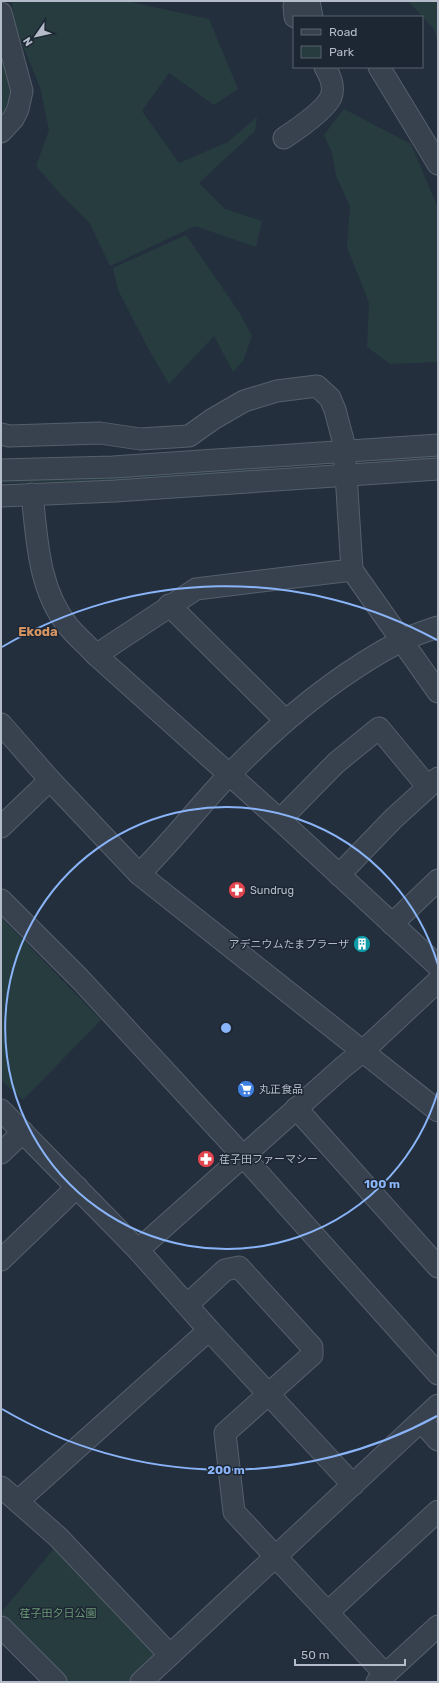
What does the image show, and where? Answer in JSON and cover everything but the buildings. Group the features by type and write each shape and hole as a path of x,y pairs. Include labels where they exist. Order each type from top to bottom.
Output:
{"street":[{"path":"295,16 294,6 296,1"},
{"path":"309,1 312,16"},
{"path":"1,13 22,91 18,109 13,119 1,132"},
{"path":"284,138 309,120 331,97 333,85 331,77 326,68"},
{"path":"380,68 438,164"},
{"path":"1,434 9,436 100,433 140,438 189,436 213,419 244,401 277,391 317,386 330,398 333,404 344,451 352,570 438,692"},
{"path":"1,470 113,467 438,445"},
{"path":"1,496 115,491 346,474 438,469"},
{"path":"32,494 37,549 47,588 56,609 68,626 96,654 280,820 438,966"},
{"path":"96,654 169,605 196,589 352,570"},
{"path":"169,605 285,720"},
{"path":"139,874 229,775 285,720 336,680 360,664 402,640 438,627"},
{"path":"1,724 50,780 139,874 438,1111"},
{"path":"280,820 336,763 379,728 433,782 339,874"},
{"path":"1,827 50,780"},
{"path":"392,924 438,880"},
{"path":"1,900 80,979 243,1156 438,1374"},
{"path":"138,1250 296,1108 363,1051 438,981"},
{"path":"296,1108 438,1267"},
{"path":"1,1110 138,1250 209,1330 353,1485"},
{"path":"1,1153 23,1132"},
{"path":"1,1260 77,1187"},
{"path":"187,1304 226,1270 239,1267 312,1347 312,1355 225,1433 234,1512 328,1612 381,1678 438,1626"},
{"path":"18,1501 209,1330"},
{"path":"141,1682 438,1405"},
{"path":"421,1421 438,1440"},
{"path":"1,1487 58,1537 170,1655"},
{"path":"328,1612 438,1511"},
{"path":"1,1627 56,1682"}],"green space":[{"path":"12,1 126,1 209,19 238,89 214,105 169,73 142,111 179,163 228,142 257,117 255,131 199,183 225,209 262,221 256,247 195,226 110,266 89,222 63,197 36,166 49,130 40,87 13,22"},
{"path":"408,1 438,1 438,43 434,29"},
{"path":"1,49 12,84 12,99 1,121"},
{"path":"344,109 411,144 438,208 438,362 390,364 367,347 369,303 347,247 350,206 336,176 332,153 324,135"},
{"path":"186,235 239,312 252,336 243,361 233,372 214,336 169,384 149,350 118,290 113,268"},
{"path":"438,452 438,458 383,463 382,457"},
{"path":"268,465 268,471 122,480 1,483 1,478"},
{"path":"1,917 101,1020 23,1100 1,1080"},
{"name":"荏子田夕日公園","path":"55,1547 162,1656 133,1682 68,1682 1,1618 1,1613"}],"place":[{"name":"Sundrug","path":"237,890"},
{"name":"アデニウムたまプラーザ","path":"362,944"},
{"name":"丸正食品","path":"246,1089"},
{"name":"荏子田ファーマシー","path":"206,1159"}],"district":[{"name":"Ekoda","path":"38,631"}]}
